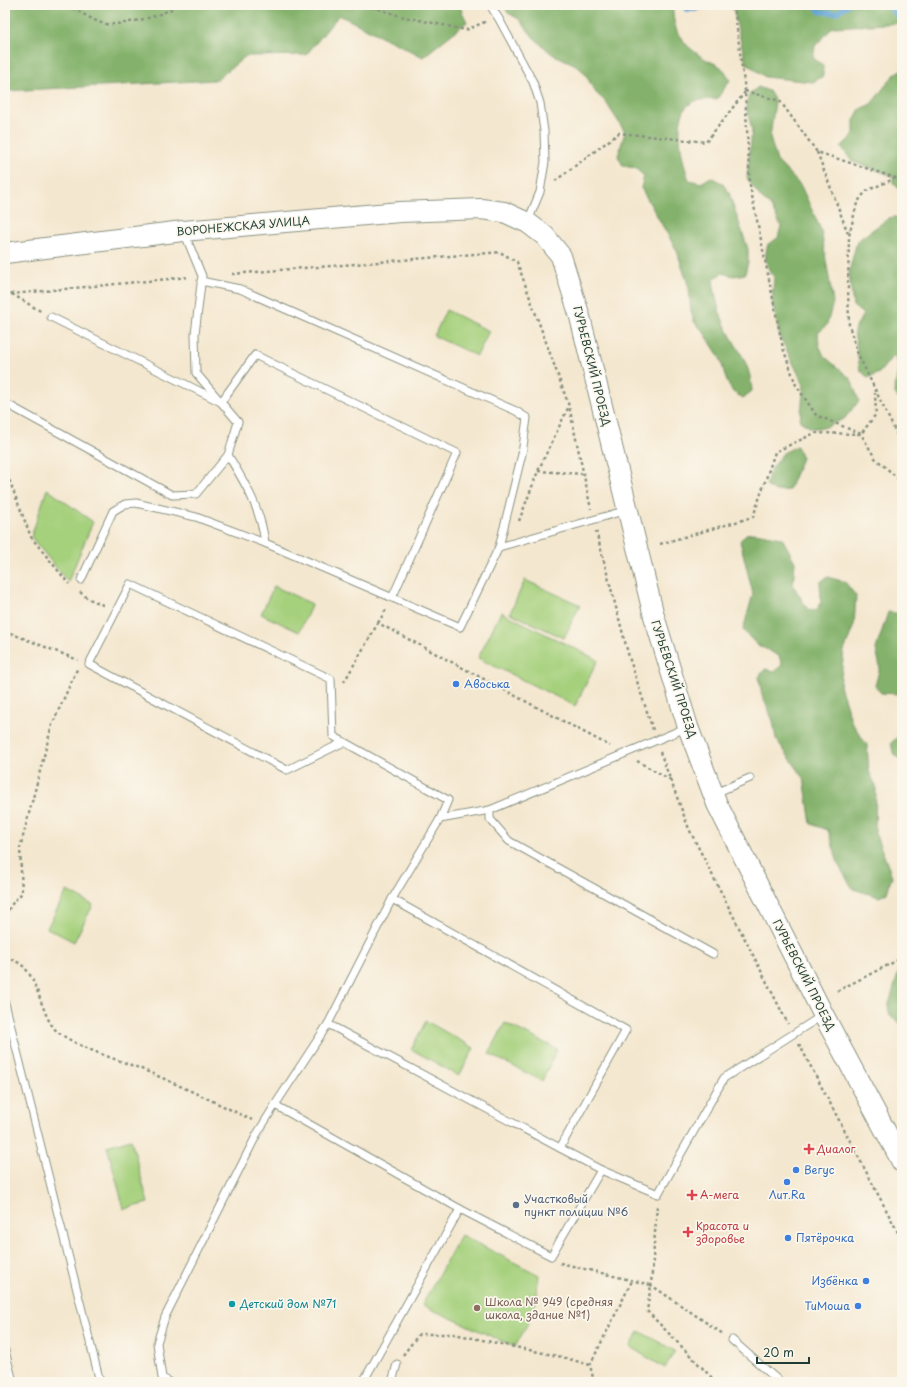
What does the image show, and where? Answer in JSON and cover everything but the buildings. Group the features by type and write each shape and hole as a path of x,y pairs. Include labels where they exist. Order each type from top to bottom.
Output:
{"street":[{"name":"ГУРЬЕВСКИЙ ПРОЕЗД","path":"481,209 504,212 528,223 545,236 561,256 580,317 654,616 688,727 713,794 749,869 902,1162"},
{"name":"ВОРОНЕЖСКАЯ УЛИЦА","path":"5,253 183,231 400,212 481,209"}],"lane":[{"path":"490,5 532,82 540,103 544,131 545,162 540,192 528,223"},
{"path":"5,403 172,495 196,494 228,455 238,422 196,373 195,334 201,279 183,231"},
{"path":"81,580 113,511 125,504 136,503 196,517 265,543 460,627 499,548 522,454 527,418 508,408 240,289 201,279"},
{"path":"51,317 221,402"},
{"path":"221,402 255,355 457,452 392,598"},
{"path":"228,455 251,493 263,525 265,543"},
{"path":"499,548 593,518 627,510"},
{"path":"170,1382 162,1378 157,1343 165,1317 262,1124 328,1024 392,899 440,818 448,800 344,742 333,736 331,680 130,584 89,664 287,770 344,742"},
{"path":"440,818 490,810 688,727"},
{"path":"713,794 750,778"},
{"path":"490,810 490,819 509,841 713,954"},
{"path":"392,899 626,1030 560,1148"},
{"path":"5,1002 100,1382"},
{"path":"328,1024 601,1170 658,1194 724,1078 824,1014"},
{"path":"275,1105 460,1209 552,1256 601,1170"},
{"path":"363,1382 460,1209"},
{"path":"732,1340 780,1382"},
{"path":"5,1351 13,1382"},
{"path":"392,1382 397,1364"}],"path":[{"path":"68,5 104,24 154,16 172,9 177,5"},
{"path":"367,5 400,16 466,30 487,21"},
{"path":"734,5 745,91 750,186 782,348 796,384 816,415 861,434 875,458 902,482"},
{"path":"540,192 620,133 706,142 745,91"},
{"path":"745,91 780,101 817,152 849,236"},
{"path":"817,152 896,178 902,178"},
{"path":"896,178 866,191 857,203 849,236 849,325 857,352 875,392 901,439 902,449"},
{"path":"5,296 12,294 201,279 500,252 517,262 569,406 593,518 629,657 656,741 689,829 793,1034 902,1240"},
{"path":"12,294 51,317"},
{"path":"861,434 876,414 875,392"},
{"path":"511,544 538,471 569,406"},
{"path":"660,544 752,518 775,452 815,433 861,434"},
{"path":"5,469 31,537 72,586"},
{"path":"538,471 583,474"},
{"path":"77,590 87,598 116,611"},
{"path":"332,704 392,598"},
{"path":"378,623 671,780"},
{"path":"5,631 81,661 52,725 20,848 22,893 14,901 5,915"},
{"path":"837,991 902,958"},
{"path":"5,959 12,959 28,971 52,1028 67,1038 167,1080 262,1124"},
{"path":"658,1194 647,1311 716,1382"},
{"path":"552,1256 560,1263 650,1285 732,1340"},
{"path":"594,1382 590,1365 632,1281"},
{"path":"397,1364 419,1334 454,1334 562,1357 590,1365"}],"green space":[{"path":"5,5 459,5 467,22 423,57 339,15 306,55 246,56 216,80 5,91"},
{"path":"503,5 673,5 674,22 683,41 702,57 721,67 727,74 730,80 717,99 695,101 686,108 682,116 680,139 689,180 701,183 711,177 722,183 729,193 748,249 748,262 745,274 734,276 722,273 713,280 720,314 749,371 752,391 743,398 733,392 727,382 720,358 704,332 695,323 691,312 689,288 677,251 641,188 644,176 635,168 623,166 618,156 625,132 605,101 596,93 584,72 574,64 552,54 534,38 519,19 508,13"},
{"path":"732,5 902,5 902,23 833,27 815,46 813,58 823,65 823,76 813,82 765,77 746,63"},
{"path":"902,70 902,192 893,183 893,176 853,162 841,147 854,134 854,120 860,109 871,104 893,76"},
{"path":"758,87 769,91 775,101 770,138 777,161 801,186 821,230 833,302 827,325 818,333 819,345 824,356 851,379 859,401 844,419 823,428 811,428 800,421 804,385 780,337 772,301 774,277 766,262 768,244 778,238 781,226 770,205 761,198 747,178 752,130 746,106 749,95"},
{"path":"895,217 902,219 902,405 894,391 899,365 894,355 879,373 868,378 860,370 854,331 863,314 853,306 849,272 857,241 889,218"},
{"path":"446,310 489,331 477,356 434,336"},
{"path":"797,446 802,458 789,490 776,491 766,486 769,473 783,453"},
{"path":"47,489 93,522 68,582 31,537"},
{"path":"755,533 782,538 795,562 793,585 808,610 817,610 821,602 820,582 828,577 845,582 856,596 854,625 844,651 840,686 852,723 867,745 869,771 876,787 875,833 892,876 887,893 879,897 853,889 839,866 828,830 811,824 804,778 776,739 773,721 762,695 759,677 765,669 775,671 782,665 779,656 756,644 743,630 753,594 740,541 746,534"},
{"path":"525,580 580,605 564,638 510,613"},
{"path":"274,586 312,604 299,632 261,614"},
{"path":"501,612 598,660 575,706 478,658"},
{"path":"888,612 902,614 902,691 900,694 881,693 875,686 880,667 876,649"},
{"path":"902,733 902,762 893,752 891,743"},
{"path":"67,891 93,905 74,942 47,928"},
{"path":"902,961 902,1025 890,1016 888,1007"},
{"path":"426,1021 474,1048 459,1076 411,1049"},
{"path":"505,1023 557,1049 542,1081 489,1054"},
{"path":"131,1139 148,1203 124,1209 107,1146"},
{"path":"461,1235 539,1275 534,1312 515,1347 422,1305"},
{"path":"639,1331 675,1351 665,1368 630,1347"}],"waterway":[{"path":"683,5 688,10 711,5"},
{"path":"815,5 820,12 836,13 848,5"},
{"path":"887,5 902,21"}],"place":[{"name":"Авоська","path":"456,684"},
{"name":"Диалог","path":"809,1149"},
{"name":"Вегус","path":"796,1170"},
{"name":"Лит.Ra","path":"787,1182"},
{"name":"А-мега","path":"692,1195"},
{"name":"Участковый пункт полиции №6","path":"516,1205"},
{"name":"Красота и здоровье","path":"688,1232"},
{"name":"Пятёрочка","path":"788,1238"},
{"name":"Избёнка","path":"866,1281"},
{"name":"Детский дом №71","path":"232,1304"},
{"name":"ТиМоша","path":"858,1306"},
{"name":"Школа № 949 (средняя школа, здание №1)","path":"477,1308"}]}
